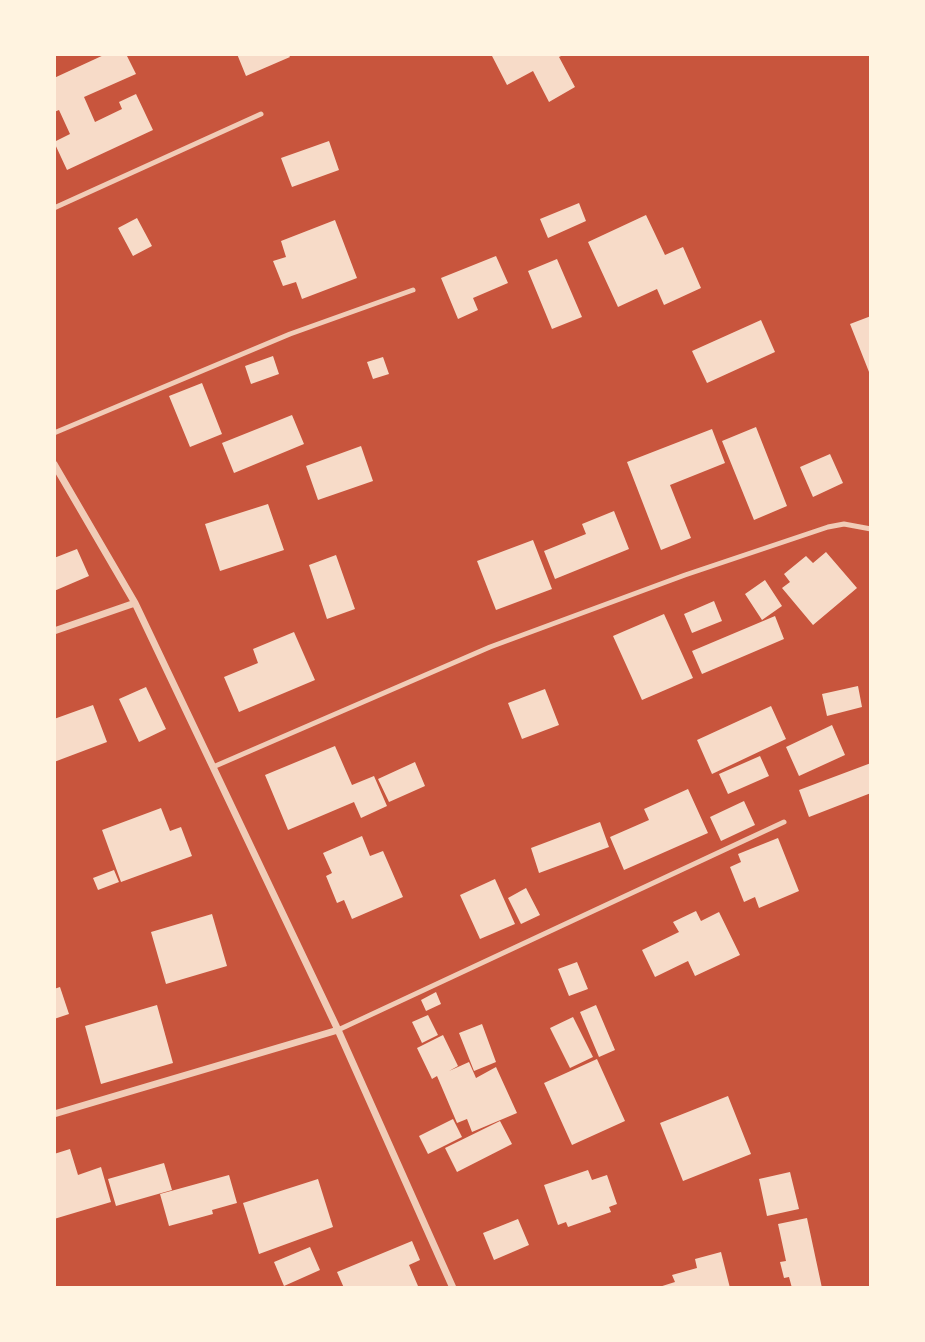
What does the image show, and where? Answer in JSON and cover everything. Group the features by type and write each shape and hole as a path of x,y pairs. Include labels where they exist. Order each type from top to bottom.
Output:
{"street":[{"path":"54,464 135,603 338,1030 453,1288"},
{"path":"54,631 135,603"},
{"path":"54,1114 338,1030"}],"lane":[{"path":"54,208 261,114"},
{"path":"54,433 290,334 413,290"},
{"path":"213,767 490,647 685,575 828,527 844,524 871,529"},
{"path":"338,1030 784,822"}],"building":[{"path":"106,54 126,54 136,74 84,97 95,122 122,109 119,102 136,94 153,130 67,170 54,142 70,134 59,110 54,112 54,78"},
{"path":"237,54 288,54 290,57 246,76"},
{"path":"491,54 565,54 559,57 575,87 549,102 533,71 507,85"},
{"path":"329,141 339,170 292,187 281,158"},
{"path":"579,203 586,221 548,238 540,219"},
{"path":"646,215 665,255 683,247 701,288 664,305 657,289 618,307 588,242"},
{"path":"137,218 152,246 133,256 118,228"},
{"path":"335,220 357,278 302,299 296,282 283,286 273,261 286,257 281,241"},
{"path":"496,256 508,283 473,298 478,310 458,319 441,278"},
{"path":"557,259 582,317 552,329 528,271"},
{"path":"871,316 871,377 850,324"},
{"path":"761,320 775,352 707,383 692,351"},
{"path":"273,356 279,374 251,384 245,366"},
{"path":"383,357 389,374 373,379 367,362"},
{"path":"202,383 222,434 190,447 169,396"},
{"path":"292,415 304,444 234,473 222,443"},
{"path":"756,427 787,506 754,520 722,441"},
{"path":"712,429 725,463 670,485 691,538 661,550 627,462"},
{"path":"361,446 373,481 318,500 306,466"},
{"path":"830,454 843,483 813,497 800,467"},
{"path":"268,504 284,550 220,571 205,524"},
{"path":"614,511 629,549 555,579 544,551 586,534 582,524"},
{"path":"533,540 552,589 496,610 477,561"},
{"path":"77,549 89,576 54,591 54,558"},
{"path":"826,552 857,588 813,625 782,588 790,582 784,574 806,556 813,563"},
{"path":"336,555 355,609 327,619 309,565"},
{"path":"765,580 782,606 762,620 745,594"},
{"path":"714,601 722,621 692,633 684,614"},
{"path":"664,614 693,678 642,700 613,636"},
{"path":"775,616 784,639 702,674 692,651"},
{"path":"294,632 315,680 239,712 224,677 258,663 253,649"},
{"path":"858,686 862,707 827,716 822,694"},
{"path":"146,687 166,729 139,742 119,699"},
{"path":"545,689 559,725 522,739 508,703"},
{"path":"93,705 107,742 54,762 54,719"},
{"path":"771,706 786,739 712,774 697,740"},
{"path":"832,725 845,755 799,776 786,747"},
{"path":"335,746 352,785 374,776 387,806 361,818 354,802 288,830 265,775"},
{"path":"760,756 769,776 728,794 719,774"},
{"path":"415,762 425,786 389,802 378,779"},
{"path":"871,763 871,793 809,817 799,790"},
{"path":"688,789 708,833 624,870 610,837 649,820 644,809"},
{"path":"744,801 755,825 721,841 710,817"},
{"path":"161,808 170,831 181,827 192,856 121,882 102,830"},
{"path":"600,822 609,847 539,873 531,848"},
{"path":"362,836 370,856 383,851 403,897 352,919 344,900 337,903 326,876 332,873 323,853"},
{"path":"778,838 799,891 759,908 755,897 744,902 730,867 741,862 738,854"},
{"path":"114,870 119,882 98,890 93,878"},
{"path":"495,879 515,924 480,939 460,895"},
{"path":"526,888 540,915 521,924 508,898"},
{"path":"696,911 701,921 719,912 740,955 695,976 688,961 655,977 642,950 679,932 673,922"},
{"path":"212,914 227,966 166,984 151,932"},
{"path":"577,962 588,989 569,996 558,969"},
{"path":"60,987 69,1014 54,1019 54,989"},
{"path":"436,992 441,1004 426,1011 421,1000"},
{"path":"157,1005 173,1063 101,1084 85,1026"},
{"path":"596,1005 615,1050 599,1057 580,1012"},
{"path":"428,1015 438,1035 422,1043 412,1022"},
{"path":"573,1017 593,1057 570,1068 550,1028"},
{"path":"482,1024 496,1062 474,1071 459,1033"},
{"path":"443,1035 458,1066 449,1071 469,1062 476,1078 496,1067 517,1113 472,1132 467,1119 457,1123 437,1076 432,1079 417,1048"},
{"path":"597,1059 625,1121 572,1145 544,1083"},
{"path":"728,1096 751,1154 683,1181 660,1123"},
{"path":"453,1119 462,1137 428,1154 419,1136"},
{"path":"500,1121 512,1144 457,1172 445,1148"},
{"path":"70,1149 78,1175 101,1167 111,1202 54,1219 54,1154"},
{"path":"164,1163 172,1190 116,1206 108,1179"},
{"path":"588,1170 592,1180 607,1175 617,1204 609,1207 611,1212 568,1227 566,1222 558,1225 544,1185"},
{"path":"790,1172 799,1209 767,1216 759,1179"},
{"path":"229,1175 237,1203 212,1210 213,1214 169,1226 160,1194"},
{"path":"318,1179 333,1227 259,1254 243,1203"},
{"path":"807,1218 822,1288 792,1288 789,1277 784,1278 780,1262 786,1261 778,1224"},
{"path":"518,1219 529,1245 494,1260 483,1233"},
{"path":"412,1241 420,1260 409,1265 418,1286 344,1288 337,1272"},
{"path":"310,1247 320,1270 284,1286 274,1262"},
{"path":"721,1252 730,1288 656,1288 675,1282 672,1275 697,1268 695,1259"}]}
